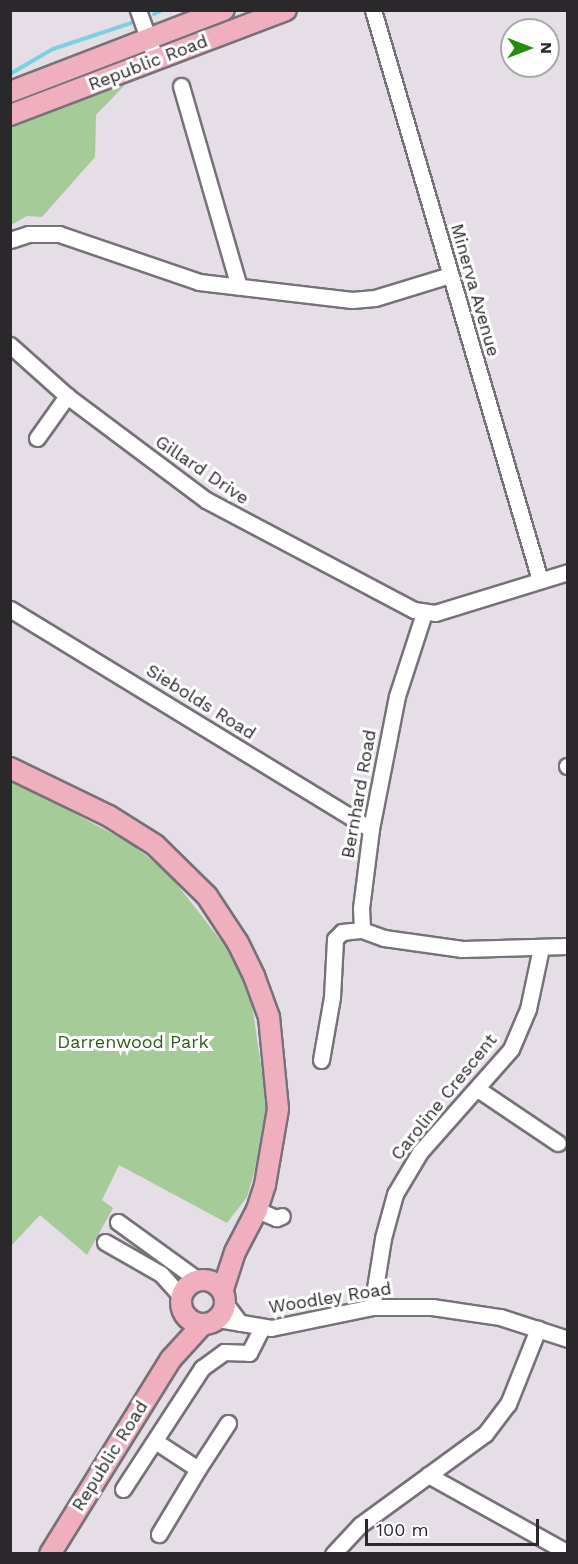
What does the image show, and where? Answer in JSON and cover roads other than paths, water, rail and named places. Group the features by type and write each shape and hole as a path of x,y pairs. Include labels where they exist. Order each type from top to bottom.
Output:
{"main road":[{"name":"Republic Road","path":"10,92 224,10"},
{"name":"Republic Road","path":"10,115 286,10"},
{"name":"Republic Road","path":"10,768 109,816 155,845 207,896 238,943 269,1017 276,1063 278,1109 273,1152 256,1210 235,1252 217,1309 171,1359 50,1554"},
{"name":"Republic Road","path":"171,1359 182,1303 201,1280 235,1252"},
{"path":"182,1303 189,1320 217,1309 201,1280"}],"street":[{"path":"138,10 156,60"},
{"name":"Minerva Avenue","path":"374,10 540,580"},
{"path":"181,86 239,287"},
{"path":"10,240 36,233 59,234 177,276 239,287 361,300 450,275"},
{"name":"Gillard Drive","path":"10,345 67,396 206,501 424,613"},
{"path":"37,438 67,396"},
{"path":"424,613 447,610 567,572"},
{"name":"Siebolds Road","path":"10,609 370,829"},
{"name":"Bernhard Road","path":"362,930 361,908 370,829 397,696 424,613"},
{"path":"321,1060 332,997 335,939 342,932 362,930 377,937 452,948 567,946"},
{"name":"Caroline Crescent","path":"372,1307 383,1238 395,1194 420,1152 498,1067 520,1029 541,948"},
{"path":"479,1089 558,1143"},
{"path":"256,1210 276,1218 282,1216"},
{"path":"118,1222 201,1280"},
{"path":"105,1242 161,1274 182,1303"},
{"name":"Woodley Road","path":"217,1309 240,1323 262,1328 372,1307 457,1309 538,1329 567,1339"},
{"path":"123,1490 211,1358 224,1352 249,1353 262,1328"},
{"path":"333,1554 346,1536 477,1442 496,1421 520,1378 538,1329"},
{"path":"159,1534 228,1423"},
{"path":"155,1441 198,1469"},
{"path":"428,1475 567,1553"}],"waterway":[{"path":"154,14 162,10"},
{"path":"10,74 53,49 131,23"}],"park label":[{"name":"Darrenwood Park","path":"133,1042"}]}
